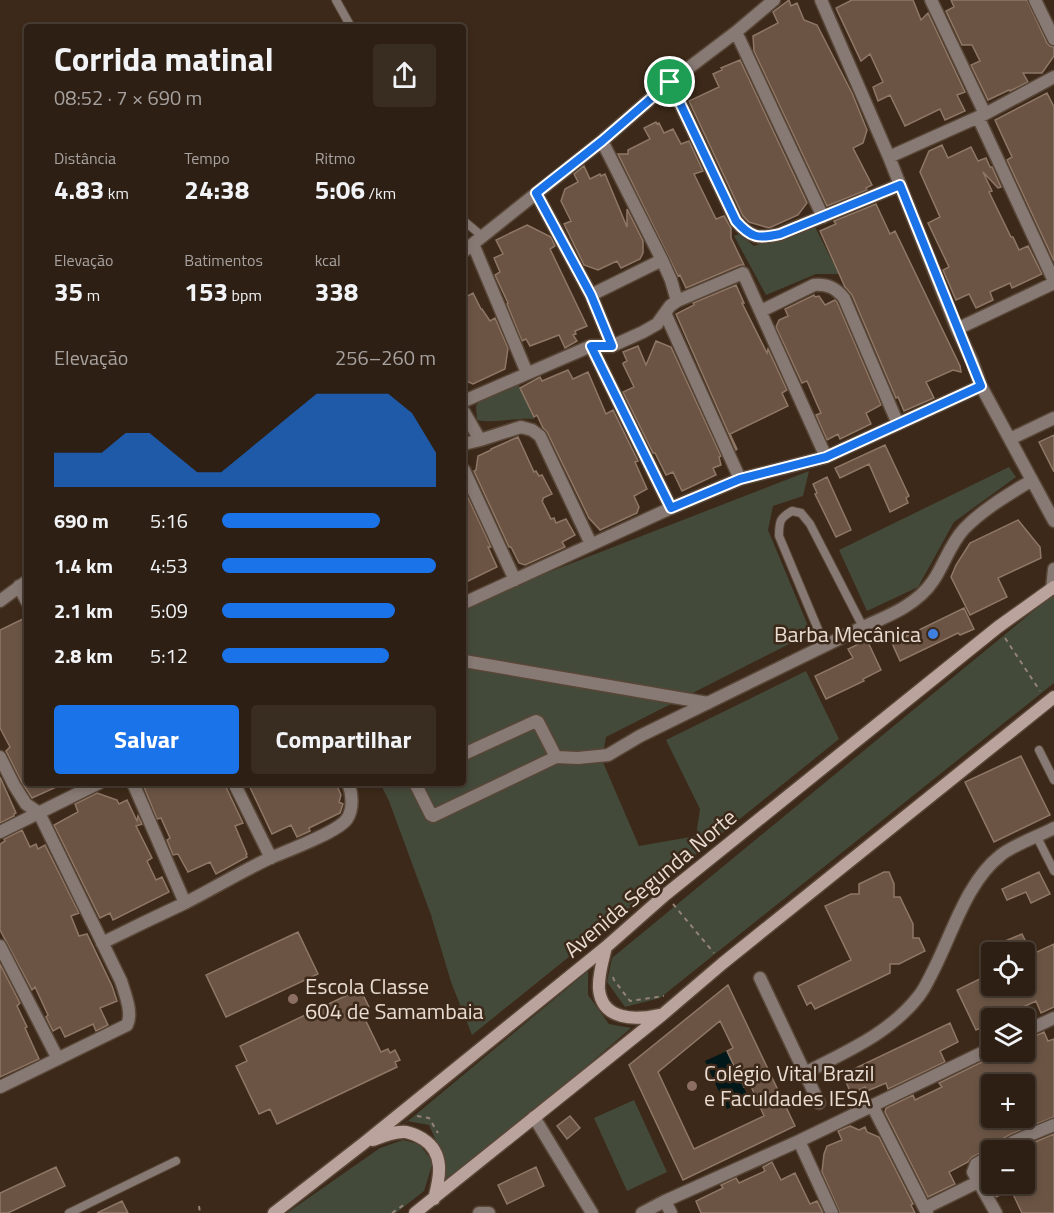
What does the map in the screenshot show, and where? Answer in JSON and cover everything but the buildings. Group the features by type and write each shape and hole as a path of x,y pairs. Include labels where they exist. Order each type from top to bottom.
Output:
{"main road":[{"name":"Avenida Segunda Norte","path":"274,1213 364,1143 998,627 1053,588"},
{"path":"415,1213 1054,697"},
{"path":"606,947 599,979 599,991 603,1003 613,1012 625,1018 662,1015"},
{"path":"364,1143 406,1132 429,1142 437,1154 440,1165 434,1199"}],"street":[{"path":"527,373 473,244 774,0"},
{"path":"821,0 889,157 981,386 1054,521"},
{"path":"931,0 1054,282 957,328"},
{"path":"1035,0 1054,39"},
{"path":"736,32 823,217"},
{"path":"889,157 982,115 1054,78"},
{"path":"670,82 736,221 746,232 755,237 766,238 780,234 900,185"},
{"path":"602,141 662,260 676,301"},
{"path":"536,193 591,295 612,346"},
{"path":"591,295 662,260"},
{"path":"466,399 591,346 612,346 643,332 657,324 676,301 743,273 826,457"},
{"path":"760,311 814,285 821,284 838,290 844,298 898,424"},
{"path":"665,313 740,479"},
{"path":"591,346 671,508"},
{"path":"466,602 671,508 740,479 826,457 981,386"},
{"path":"466,416 480,440"},
{"path":"1010,439 1054,418"},
{"path":"466,444 521,427 532,430 540,436 591,544"},
{"path":"466,474 515,580"},
{"path":"417,786 433,816 556,757 578,758 608,755 640,736 708,702 892,614 923,593 932,582 956,539 978,514 1032,480"},
{"path":"1053,588 1054,569"},
{"path":"0,601 23,584"},
{"path":"466,662 708,702"},
{"path":"466,753 536,721 556,757"},
{"path":"0,757 26,804 39,813 121,981 130,1020 127,1025 0,1087"},
{"path":"0,832 93,786"},
{"path":"134,786 185,903"},
{"path":"235,786 271,858"},
{"path":"102,943 339,826 347,819 351,809 352,795 349,786"},
{"path":"805,1072 858,1046 903,1015 920,995 969,894 990,864 1003,853 1054,828"},
{"path":"0,946 58,1059"},
{"path":"760,978 819,1103"},
{"path":"1035,1027 1054,1018"},
{"path":"642,1213 799,1141 981,1053"},
{"path":"872,1105 926,1211 978,1182"},
{"path":"534,1117 592,1213"},
{"path":"1017,1140 1054,1125"},
{"path":"799,1141 832,1213"},
{"path":"981,1161 976,1164 973,1172 996,1213"},
{"path":"665,1201 671,1213"},
{"path":"479,1213 489,1213"}],"lane":[{"path":"336,0 349,24"},
{"path":"466,226 473,244"},
{"path":"825,646 779,536 779,523 792,511 801,513 810,524 863,627"},
{"path":"1039,750 1054,780"},
{"path":"1037,837 1054,871"},
{"path":"69,1213 176,1161"}],"path":[{"path":"1004,636 1041,693"},
{"path":"665,896 723,963"},
{"path":"613,970 614,980 630,1001 663,997 672,990"},
{"path":"392,1213 408,1201"},
{"path":"199,1206 200,1213"}],"green space":[{"path":"814,225 839,274 816,274 766,295 734,236 739,234 754,246"},
{"path":"517,381 534,419 477,420 476,406 481,399"},
{"path":"1009,467 1016,477 954,522 918,587 867,611 839,550"},
{"path":"809,471 803,496 773,506 768,530 811,633 606,737 602,760 639,846 696,836 700,809 666,740 806,671 839,739 472,1035 451,982 431,915 382,786 466,786 466,604"},
{"path":"1054,594 1054,683 660,998 625,1007 607,982 612,958"},
{"path":"588,971 588,995 609,1024 631,1028 443,1184 444,1159 429,1125 408,1121"},
{"path":"634,1100 667,1172 627,1191 594,1118"},
{"path":"403,1140 419,1144 433,1162 424,1191 396,1213 287,1213 380,1148"}],"water":[{"path":"727,1051 749,1099 727,1109 705,1061"}],"place":[{"name":"Barba Mecânica","path":"933,634"},
{"name":"Escola Classe 604 de Samambaia","path":"293,999"},
{"name":"Colégio Vital Brazil e Faculdades IESA","path":"692,1086"}],"route":[{"path":"670,82 736,221 746,232 755,237 766,238 780,234 900,185 981,386 826,457 740,479 671,508 591,346 612,346 591,295 536,193 602,141 670,82"}]}
